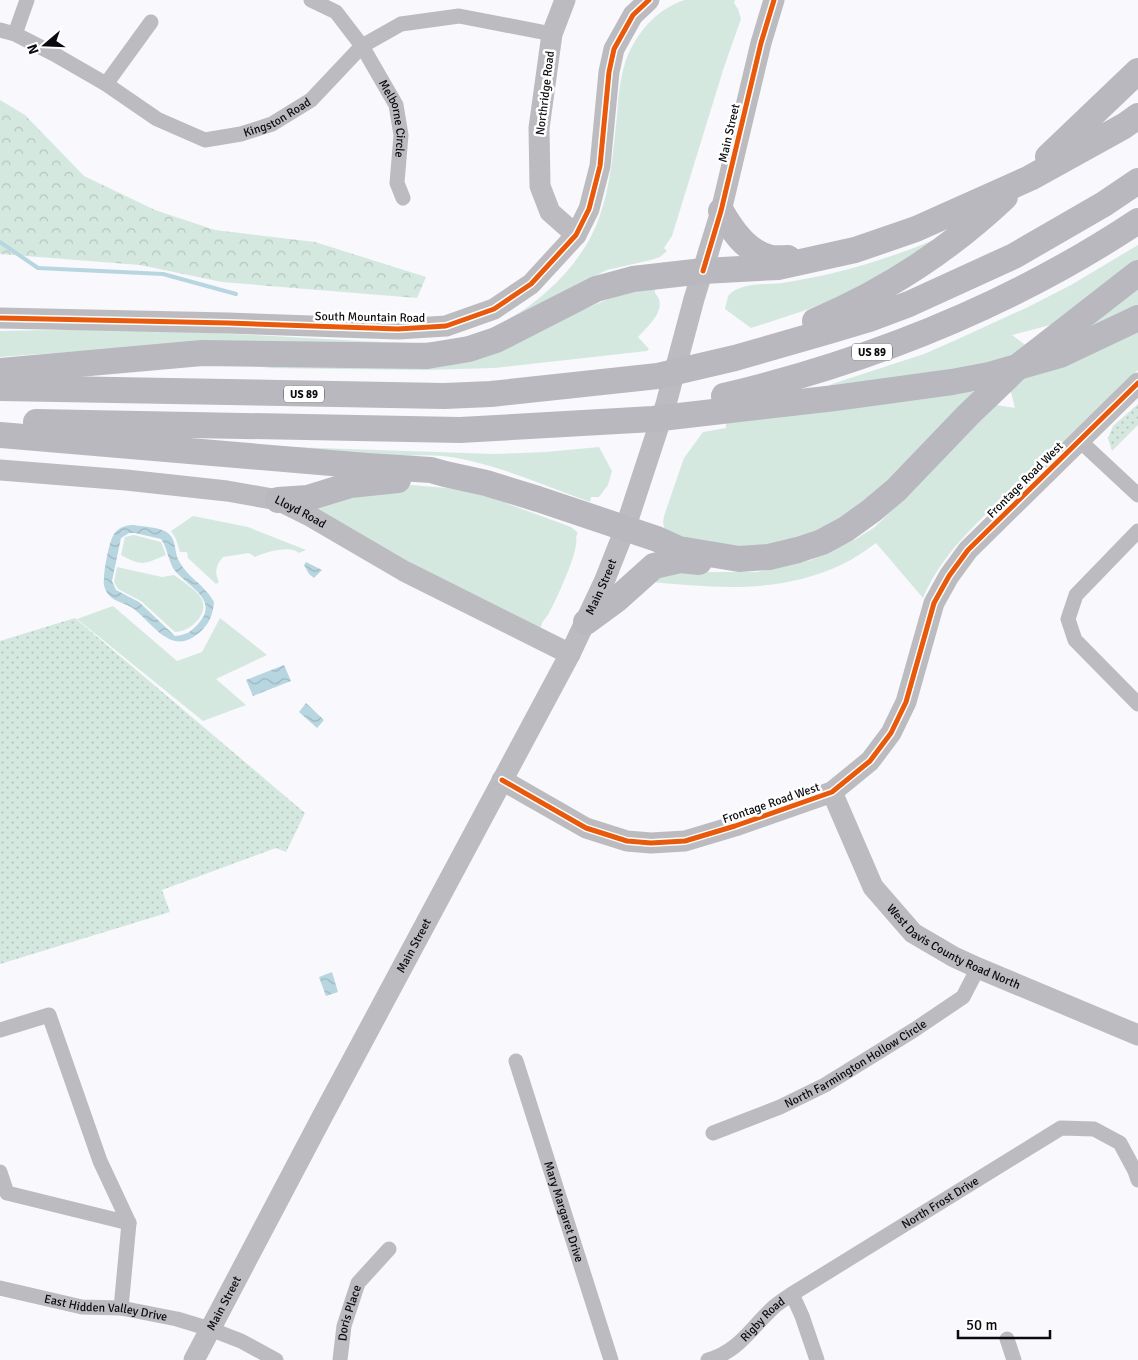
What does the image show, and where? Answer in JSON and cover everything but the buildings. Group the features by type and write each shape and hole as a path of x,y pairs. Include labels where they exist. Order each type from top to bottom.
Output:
{"highway":[{"path":"607,382 641,370 706,356 778,336 830,315 885,286 938,254 996,207 1138,71"},
{"path":"0,371 202,353 440,354 468,350 496,340 596,289 633,279 703,271 778,267 855,250 916,229 1030,178 1131,121"},
{"name":"US 89","path":"0,388 444,396 491,394 658,376 735,358 869,319 909,304 1014,256 1104,204 1138,181"},
{"path":"721,211 732,231 748,246 768,257 814,259"},
{"name":"US 89","path":"0,421 460,430 584,422 704,400 772,384 905,341 1020,290 1070,263 1138,221"},
{"path":"0,435 431,470 486,482 657,539 679,549 739,559 768,557 822,542 846,529 872,511 896,490 968,415 1021,364 1138,273"},
{"path":"584,422 653,419 835,398 989,376 1060,355 1138,318"},
{"path":"278,500 308,498 350,485 446,474"},
{"path":"586,622 616,600 654,566 680,560 712,563 722,562 730,558"}],"street":[{"path":"8,32 27,0"},
{"name":"Melborne Circle","path":"311,0 336,12 362,46 396,104 401,135 397,183 403,198"},
{"name":"Northridge Road","path":"565,0 552,34 539,128 540,186 550,212 576,235"},
{"name":"South Mountain Road","path":"0,318 398,329 446,326 494,309 531,284 576,235 589,209 600,166 609,72 614,48 633,15 649,0"},
{"name":"Main Street","path":"194,1360 570,654 604,582 625,528 666,404 694,299 721,211 760,43 774,0"},
{"name":"Kingston Road","path":"8,32 54,54 106,84 157,119 205,140 241,134 272,124 311,100 362,46 401,24 459,16 552,34"},
{"path":"106,84 151,22"},
{"name":"Frontage Road West","path":"502,780 586,828 627,841 650,844 685,841 707,835 832,792 870,761 891,734 906,702 934,603 949,576 968,550 1138,383"},
{"path":"1080,440 1138,495"},
{"name":"Lloyd Road","path":"0,470 218,490 278,500 308,515 404,571 570,654"},
{"path":"1138,531 1076,595 1068,619 1075,640 1138,704"},
{"name":"West Davis County Road North","path":"832,792 873,887 913,933 954,957 978,968 1138,1035"},
{"name":"North Farmington Hollow Circle","path":"713,1133 780,1107 825,1085 914,1030 963,997 978,968"},
{"path":"0,1030 49,1015 100,1161 129,1223 121,1308"},
{"name":"Mary Margaret Drive","path":"516,1061 611,1360"},
{"name":"North Frost Drive","path":"792,1294 1061,1128 1094,1129 1120,1143 1138,1180"},
{"path":"0,1172 4,1192 129,1223"},
{"name":"Doris Place","path":"340,1360 344,1326 358,1283 389,1249"},
{"name":"East Hidden Valley Drive","path":"0,1288 82,1307 121,1308 210,1329"},
{"path":"792,1294 802,1316 817,1360"},
{"name":"Rigby Road","path":"708,1360 718,1357 736,1346 775,1306 792,1294"},
{"path":"210,1329 241,1341 276,1360"},
{"path":"1007,1339 1014,1360"}],"green space":[{"path":"685,0 735,0 734,3 741,19 724,67 672,236 664,248 667,251 660,257 607,270 489,332 427,347 164,345 0,357 0,331 158,331 420,343 464,337 497,326 533,303 550,288 580,255 591,237 603,206 609,181 622,76 629,52 641,33 656,16"},
{"path":"0,100 25,115 84,176 155,210 215,230 315,242 426,277 417,298 222,282 140,265 0,254"},
{"path":"936,239 920,253 841,296 806,310 751,328 725,309 728,296 739,288 802,280 841,271 898,254"},
{"path":"1138,245 1138,264 1054,324 1012,335 1028,347 1015,360 820,390 832,384 924,354 956,340 1071,285"},
{"path":"1138,287 1138,306 1073,338"},
{"path":"655,289 659,299 659,310 652,322 638,337 649,349 647,351 494,368 423,370 262,368 290,365 362,366 582,310 623,293"},
{"path":"1138,330 1138,370 968,532 943,563 923,598 876,543 843,564 819,574 796,580 772,584 724,587 650,582 654,579 689,569 710,572 757,572 791,565 811,560 856,539 875,527 996,405 1015,408 1010,388 1026,376"},
{"path":"972,389 974,395 869,504 794,542 727,549 665,532 664,516 684,458 703,432 726,428 726,421"},
{"path":"1138,404 1138,425 1112,451 1108,438 1113,426"},
{"path":"149,442 494,454 599,447 612,471 608,485 599,497 591,497 590,502 511,473 453,457 425,455 389,457"},
{"path":"412,485 458,489 492,498 571,527 578,533 567,575 541,627 531,627 310,509 393,486"},
{"path":"193,516 248,527 306,550 299,553 284,549 255,557 249,553 223,557 217,569 219,582 216,584 188,558 187,552 180,552 171,531"},
{"path":"134,535 161,542 166,555 139,563 121,555 125,537"},
{"path":"117,567 162,577 174,575 199,595 203,601 202,614 193,625 175,632 141,601 118,589 114,582"},
{"path":"113,606 177,661 202,652 220,618 267,655 216,679 246,705 203,721 77,619"},
{"path":"75,618 305,813 286,852 276,848 162,890 170,912 0,964 0,641"}],"water":[{"path":"134,525 156,528 168,533 173,539 177,558 183,567 206,590 214,602 212,615 206,626 190,639 172,640 164,636 134,609 113,599 106,591 104,583 105,569 112,538 120,528","holes":["129,533 161,539 173,568 204,600 206,607 204,615 188,633 175,636 139,602 116,590 112,581 121,538"]},
{"path":"306,562 322,570 314,578 309,574 304,565"},
{"path":"284,665 291,681 253,696 246,680"},
{"path":"306,703 324,720 317,728 299,712"},
{"path":"332,972 338,992 326,996 319,977"}],"waterway":[{"path":"0,242 38,268 163,274 236,294"}],"cycle path":[{"path":"0,318 398,329 446,326 494,309 531,284 576,235 589,209 600,166 609,72 614,49 633,15 649,0"},
{"path":"703,271 721,211 761,43 774,0"},
{"path":"502,780 586,828 627,841 651,843 685,841 735,826 832,792 870,761 891,733 906,702 934,603 949,576 968,550 1138,383"}]}
